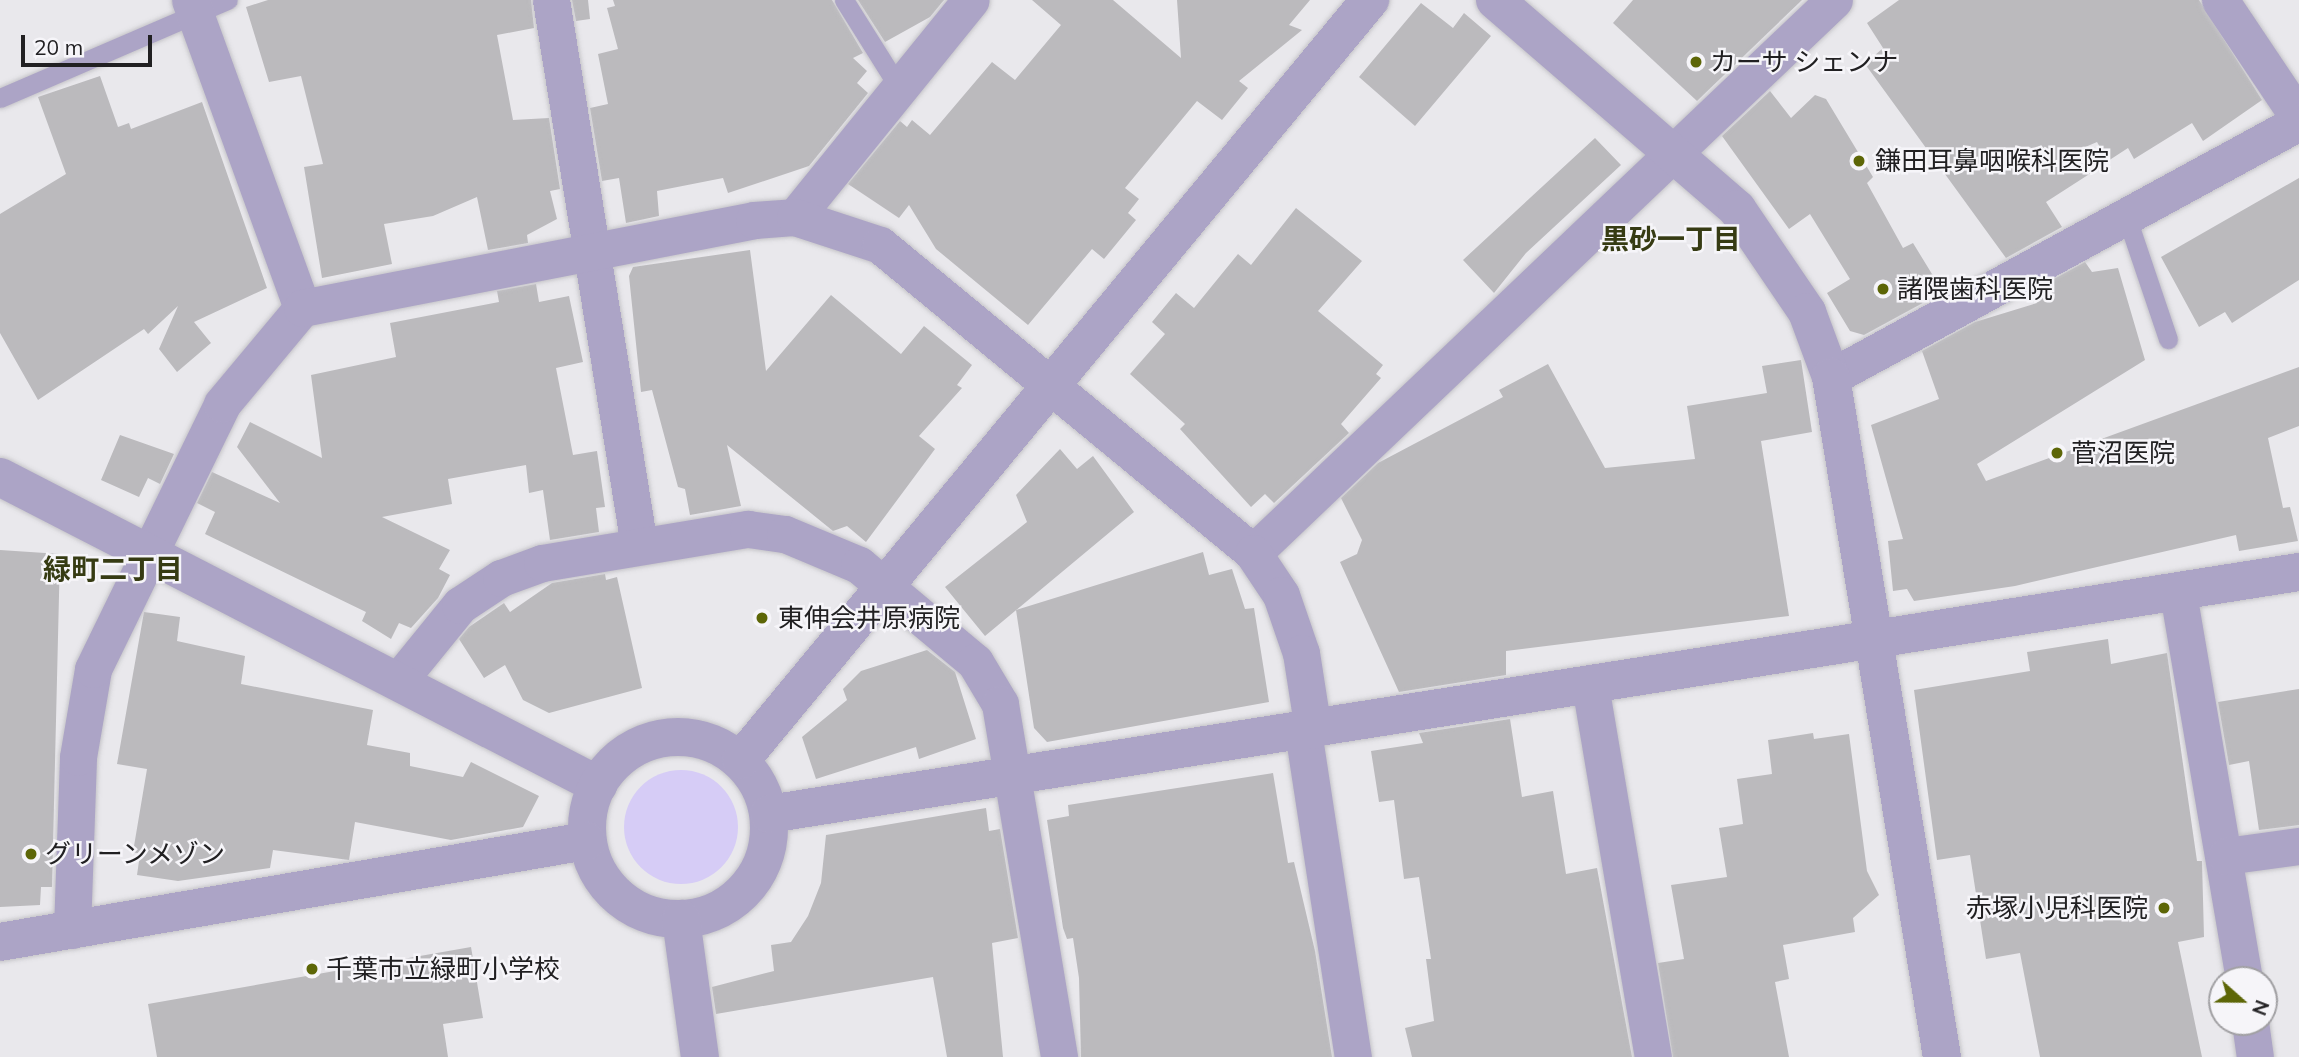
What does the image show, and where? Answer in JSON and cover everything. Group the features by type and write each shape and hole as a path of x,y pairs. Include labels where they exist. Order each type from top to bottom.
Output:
{"street":[{"path":"551,0 639,545"},
{"path":"795,217 898,86 971,0"},
{"path":"741,760 885,582 1370,0"},
{"path":"1495,0 1737,209 1774,256 1807,312 1831,377 1942,1057"},
{"path":"1253,553 1833,0"},
{"path":"1831,377 2127,218 2299,120 2220,0"},
{"path":"192,7 302,308"},
{"path":"72,930 78,757 93,669 222,404 302,308 592,251 795,217 880,245 1253,553 1281,596 1301,653 1308,730 1353,1057"},
{"path":"0,477 399,680 598,785"},
{"path":"399,680 460,605 501,578 639,545 748,529 785,534 824,548 885,582 975,662 1000,704 1016,775 1059,1057"},
{"path":"769,814 2299,572"},
{"path":"2178,593 2226,856 2242,966"},
{"path":"1591,685 1653,1057"},
{"path":"691,737 741,760 759,785 769,814 768,845 757,874 737,897 711,913 681,919 628,904 607,885 586,841 598,785 636,747 662,738 691,737"},
{"path":"0,942 586,841"},
{"path":"2226,856 2299,846"},
{"path":"681,919 700,1057"},
{"path":"2252,1036 2255,1057"}],"lane":[{"path":"0,98 192,7 228,0"},
{"path":"844,0 898,86"},
{"path":"2127,218 2168,339"}],"shaded area":[{"path":"681,770 703,774 721,787 734,805 738,827 734,849 721,867 703,880 681,884 659,880 641,867 628,849 624,827 628,805 641,787 659,774"}],"building":[{"path":"268,0 531,0 534,28 497,35 513,120 549,118 560,189 550,191 557,219 527,235 528,243 488,250 477,197 433,216 384,224 392,264 322,278 304,167 323,164 301,76 269,82 246,7"},
{"path":"572,0 588,0 590,19 576,21"},
{"path":"613,0 832,0 863,53 853,58 867,71 857,83 868,93 809,166 728,193 723,178 657,191 659,216 626,223 619,178 602,181 590,108 608,104 598,54 618,49 607,8 615,6"},
{"path":"858,0 944,0 930,17 885,42"},
{"path":"1032,0 1113,0 1181,58 1177,0 1310,0 1289,25 1302,30 1239,81 1248,88 1222,120 1197,101 1125,188 1139,199 1128,213 1136,220 1104,259 1092,249 1028,325 936,249 909,205 899,218 848,184 900,121 907,127 912,120 930,135 992,62 1015,80 1061,25"},
{"name":"カーサ シェンナ","path":"1633,0 1802,0 1697,101 1613,23"},
{"path":"1899,0 2199,0 2262,100 2203,141 2192,123 2134,159 2128,148 2108,161 2097,142 2083,148 2091,173 2046,202 2062,227 2006,258 1865,64 1883,48 1867,23"},
{"path":"1421,3 1453,28 1464,13 1491,36 1415,126 1359,77"},
{"path":"100,76 118,127 129,123 131,129 202,102 267,288 194,322 211,343 177,372 159,349 178,306 148,334 144,329 38,400 0,333 0,214 66,174 38,97"},
{"path":"1770,91 1791,118 1815,95 1826,99 1873,177 1867,183 1903,248 1913,243 1943,292 1864,335 1850,331 1827,293 1850,279 1810,214 1789,229 1722,136"},
{"path":"1595,138 1621,165 1526,253 1494,293 1463,260"},
{"path":"2299,178 2299,280 2232,323 2225,312 2199,327 2161,257"},
{"path":"1296,208 1362,261 1318,311 1383,365 1376,374 1381,378 1341,424 1349,433 1274,503 1265,494 1251,507 1180,429 1185,424 1130,374 1165,334 1152,322 1176,293 1194,308 1238,254 1251,265"},
{"path":"750,250 766,371 831,295 901,354 924,326 972,365 957,385 962,388 919,436 935,449 866,542 847,526 833,531 727,445 741,506 690,515 685,489 678,487 652,390 641,392 629,276 633,267"},
{"path":"2085,262 2092,272 2118,268 2145,360 1977,464 1986,481 2299,367 2299,426 2268,438 2283,508 2290,507 2298,541 2239,551 2236,535 2015,586 1914,601 1907,589 1893,591 1888,541 1903,539 1871,425 1939,399 1922,351 1975,322 2037,303 2030,292"},
{"path":"536,284 539,302 569,296 583,362 556,368 573,455 597,451 605,507 596,508 599,532 550,540 543,490 529,493 526,465 448,479 452,504 382,517 450,550 439,569 450,575 438,598 411,628 399,623 391,639 362,621 366,612 205,534 215,512 197,503 212,472 280,503 237,447 250,422 322,458 311,375 396,357 390,323 499,302 497,291"},
{"path":"1801,360 1812,432 1761,441 1789,616 1506,651 1506,675 1399,692 1340,562 1357,554 1362,540 1341,498 1378,463 1503,397 1499,390 1548,364 1605,468 1695,459 1687,406 1767,393 1762,366"},
{"path":"120,435 174,454 160,484 148,478 139,497 101,480"},
{"path":"1060,449 1077,469 1093,456 1134,512 985,636 945,587 1027,522 1016,495"},
{"path":"0,550 60,554 52,887 41,887 40,905 0,907"},
{"path":"1203,552 1209,575 1232,569 1245,609 1254,608 1269,702 1047,742 1034,728 1016,610"},
{"path":"605,574 606,580 617,577 642,688 549,713 523,700 505,665 484,678 459,639 469,627 504,603 510,612 552,583"},
{"path":"144,612 180,617 177,641 245,656 241,684 373,710 367,745 410,753 410,766 463,777 471,762 539,796 523,827 451,840 355,822 349,860 273,850 270,868 178,881 137,875 140,854 133,852 147,769 117,764"},
{"path":"2108,639 2111,664 2167,653 2197,861 2202,861 2204,937 2178,942 2202,1057 2040,1057 2020,953 1986,959 1970,855 1937,860 1914,690 2030,671 2027,652"},
{"path":"927,650 955,672 976,739 919,759 916,747 816,779 802,737 847,700 843,689 861,671"},
{"path":"2299,689 2299,825 2259,830 2249,761 2229,765 2218,702"},
{"path":"1510,719 1522,797 1553,791 1566,874 1597,868 1632,1057 1412,1057 1405,1028 1434,1021 1426,959 1431,959 1419,877 1404,879 1394,800 1379,802 1371,751 1423,743 1419,733"},
{"path":"1813,733 1814,739 1849,734 1867,871 1879,895 1853,918 1855,932 1783,945 1789,979 1775,982 1789,1057 1673,1057 1658,963 1684,959 1671,885 1727,877 1719,828 1743,824 1737,779 1772,774 1768,740"},
{"path":"1273,773 1288,863 1294,862 1315,951 1332,1057 1081,1057 1079,978 1073,938 1067,939 1063,928 1047,820 1069,816 1068,805"},
{"path":"986,808 989,831 1000,829 1018,938 992,943 1003,1057 947,1057 933,977 716,1014 712,987 774,971 771,945 791,942 808,916 821,883 826,835"},
{"path":"471,947 483,1018 443,1024 448,1057 157,1057 148,1004"}],"place":[{"name":"カーサ シェンナ","path":"1696,62"},
{"name":"鎌田耳鼻咽喉科医院","path":"1859,161"},
{"name":"諸隈歯科医院","path":"1883,289"},
{"name":"菅沼医院","path":"2057,453"},
{"name":"東伸会井原病院","path":"762,618"},
{"name":"グリーンメゾン","path":"31,854"},
{"name":"赤塚小児科医院","path":"2164,908"},
{"name":"千葉市立緑町小学校","path":"312,969"}],"district":[{"name":"黒砂一丁目","path":"1671,239"},
{"name":"緑町二丁目","path":"113,569"}]}
